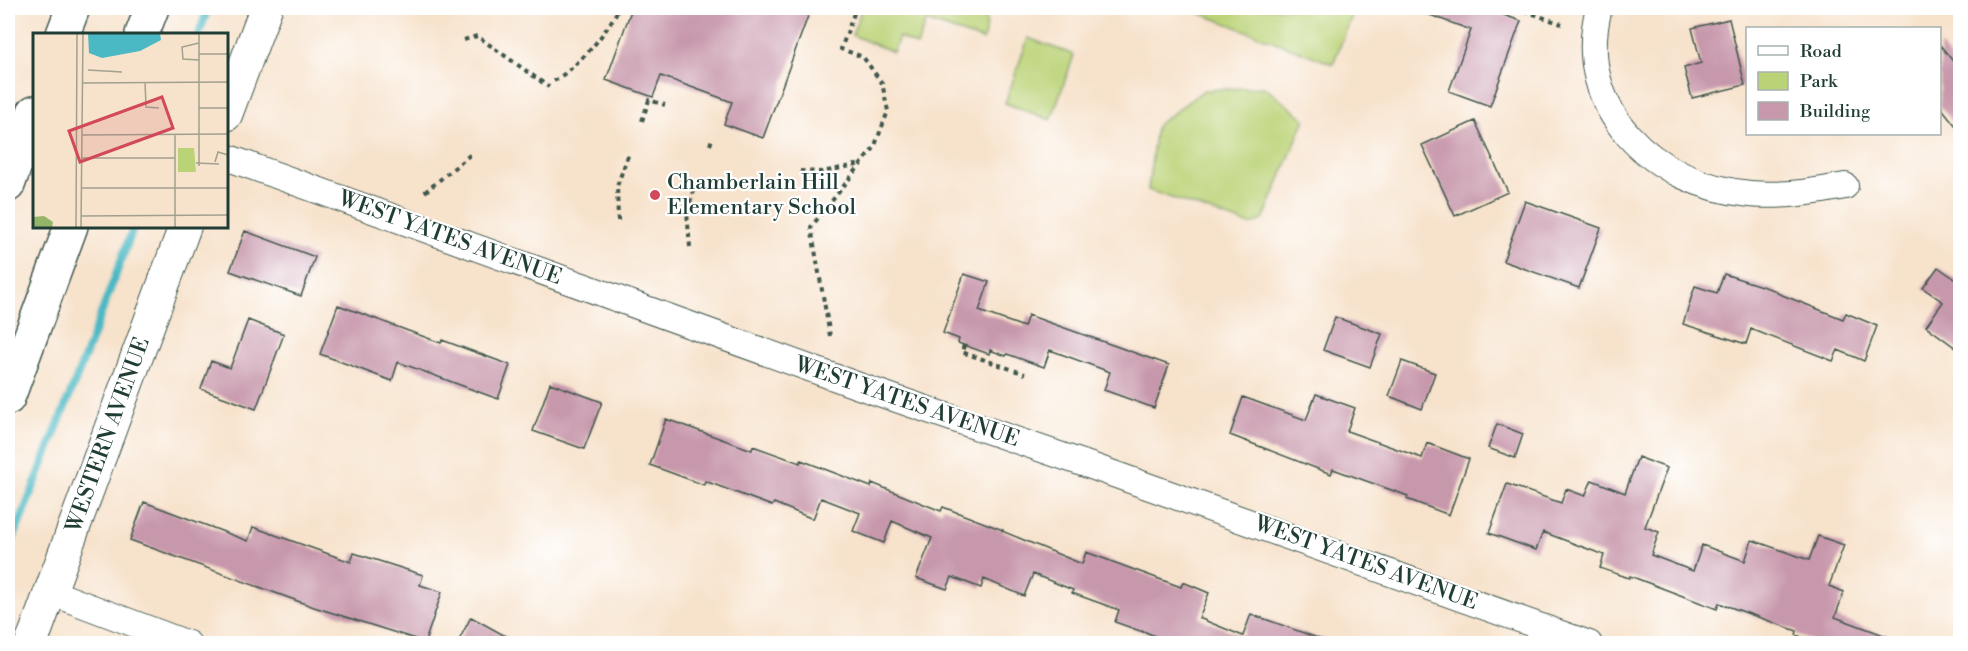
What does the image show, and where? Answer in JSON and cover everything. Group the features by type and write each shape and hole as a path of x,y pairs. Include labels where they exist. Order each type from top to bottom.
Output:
{"highway":[{"path":"63,33 73,8"},
{"path":"142,33 152,8"},
{"path":"8,185 33,115"},
{"path":"8,398 70,228"}],"street":[{"path":"228,110 266,8"},
{"path":"1599,8 1594,37 1594,57 1603,95 1622,129 1649,157 1665,168 1728,191 1751,195 1820,191 1845,186"},
{"name":"WEST YATES AVENUE","path":"228,158 856,385 1128,479 1589,644"},
{"name":"WESTERN AVENUE","path":"31,644 184,228"},
{"path":"50,591 188,644"}],"path":[{"path":"554,81 569,72 593,45 619,8"},
{"path":"830,336 811,227 874,148 888,111 882,83 862,57 841,49 856,8"},
{"path":"1516,8 1562,24"},
{"path":"464,40 477,36 549,87"},
{"path":"642,121 648,100 665,105"},
{"path":"710,145 712,139"},
{"path":"618,221 617,186 629,153"},
{"path":"425,192 471,154"},
{"path":"800,171 822,172 861,164"},
{"path":"690,247 687,212 698,179"},
{"path":"964,345 962,352 1025,374"}],"green space":[{"path":"862,8 961,8 984,16 987,24 983,40 926,21 917,46 899,37 893,52 852,35"},
{"path":"1186,8 1355,8 1333,64"},
{"path":"1028,38 1074,55 1051,120 1005,103"},
{"path":"1264,87 1305,119 1263,220 1250,225 1148,190 1156,126 1204,90"}],"building":[{"path":"632,8 811,8 763,138 724,124 732,102 661,76 653,97 606,80"},
{"path":"1416,8 1483,8 1521,21 1490,106 1449,91 1471,30 1416,10"},
{"path":"1729,19 1745,85 1692,98 1684,68 1701,63 1692,28"},
{"path":"1941,46 1960,70 1960,131 1941,107"},
{"path":"1475,121 1508,192 1455,216 1422,145"},
{"path":"1525,201 1601,228 1579,288 1503,261"},
{"path":"245,231 315,257 301,296 230,271"},
{"path":"1938,267 1958,281 1960,277 1960,351 1926,326 1943,302 1923,288"},
{"path":"964,274 989,282 979,311 1024,327 1028,315 1169,365 1154,408 1104,390 1110,372 1050,350 1044,367 1007,354 1006,356 990,350 989,354 958,343 959,339 943,333"},
{"path":"1724,274 1777,291 1777,293 1843,319 1846,313 1877,326 1864,361 1838,350 1833,361 1751,329 1746,344 1683,324 1695,286 1717,293"},
{"path":"338,305 441,343 442,340 510,365 498,399 398,362 392,381 320,354"},
{"path":"1335,317 1382,334 1370,367 1323,350"},
{"path":"248,320 284,334 256,409 201,389 211,361 230,368"},
{"path":"1402,361 1435,373 1422,409 1389,396"},
{"path":"550,383 602,402 584,449 533,431"},
{"path":"1316,394 1355,408 1347,431 1422,458 1427,443 1469,459 1449,515 1407,499 1408,496 1333,469 1331,474 1230,435 1243,397 1306,420"},
{"path":"666,419 752,450 753,446 800,463 801,460 871,487 872,483 941,511 943,507 1082,564 1086,552 1181,587 1183,582 1209,593 1199,618 1243,636 1251,614 1326,641 1326,644 1174,644 1115,622 1119,610 1072,593 1073,590 1033,574 1024,596 984,579 981,588 952,577 947,589 916,578 932,538 892,521 884,543 853,531 860,513 821,498 813,519 774,503 772,506 705,481 704,485 650,465"},
{"path":"1497,424 1523,434 1515,458 1488,448"},
{"path":"1638,457 1667,468 1645,527 1659,532 1651,555 1693,571 1702,545 1745,561 1752,540 1809,560 1818,536 1844,545 1829,586 1844,592 1835,617 1900,641 1900,644 1821,644 1796,635 1797,631 1719,603 1717,609 1630,576 1629,578 1600,568 1604,555 1543,532 1536,550 1489,533 1507,484 1561,503 1566,489 1585,496 1592,480 1625,493"},
{"path":"144,502 248,541 253,527 351,562 354,553 423,575 420,585 442,592 425,642 314,607 130,540"},
{"path":"471,617 520,644 457,644"}],"waterway":[{"path":"199,33 208,8"},
{"path":"8,552 133,228"}],"place":[{"name":"Chamberlain Hill Elementary School","path":"655,195"}]}
